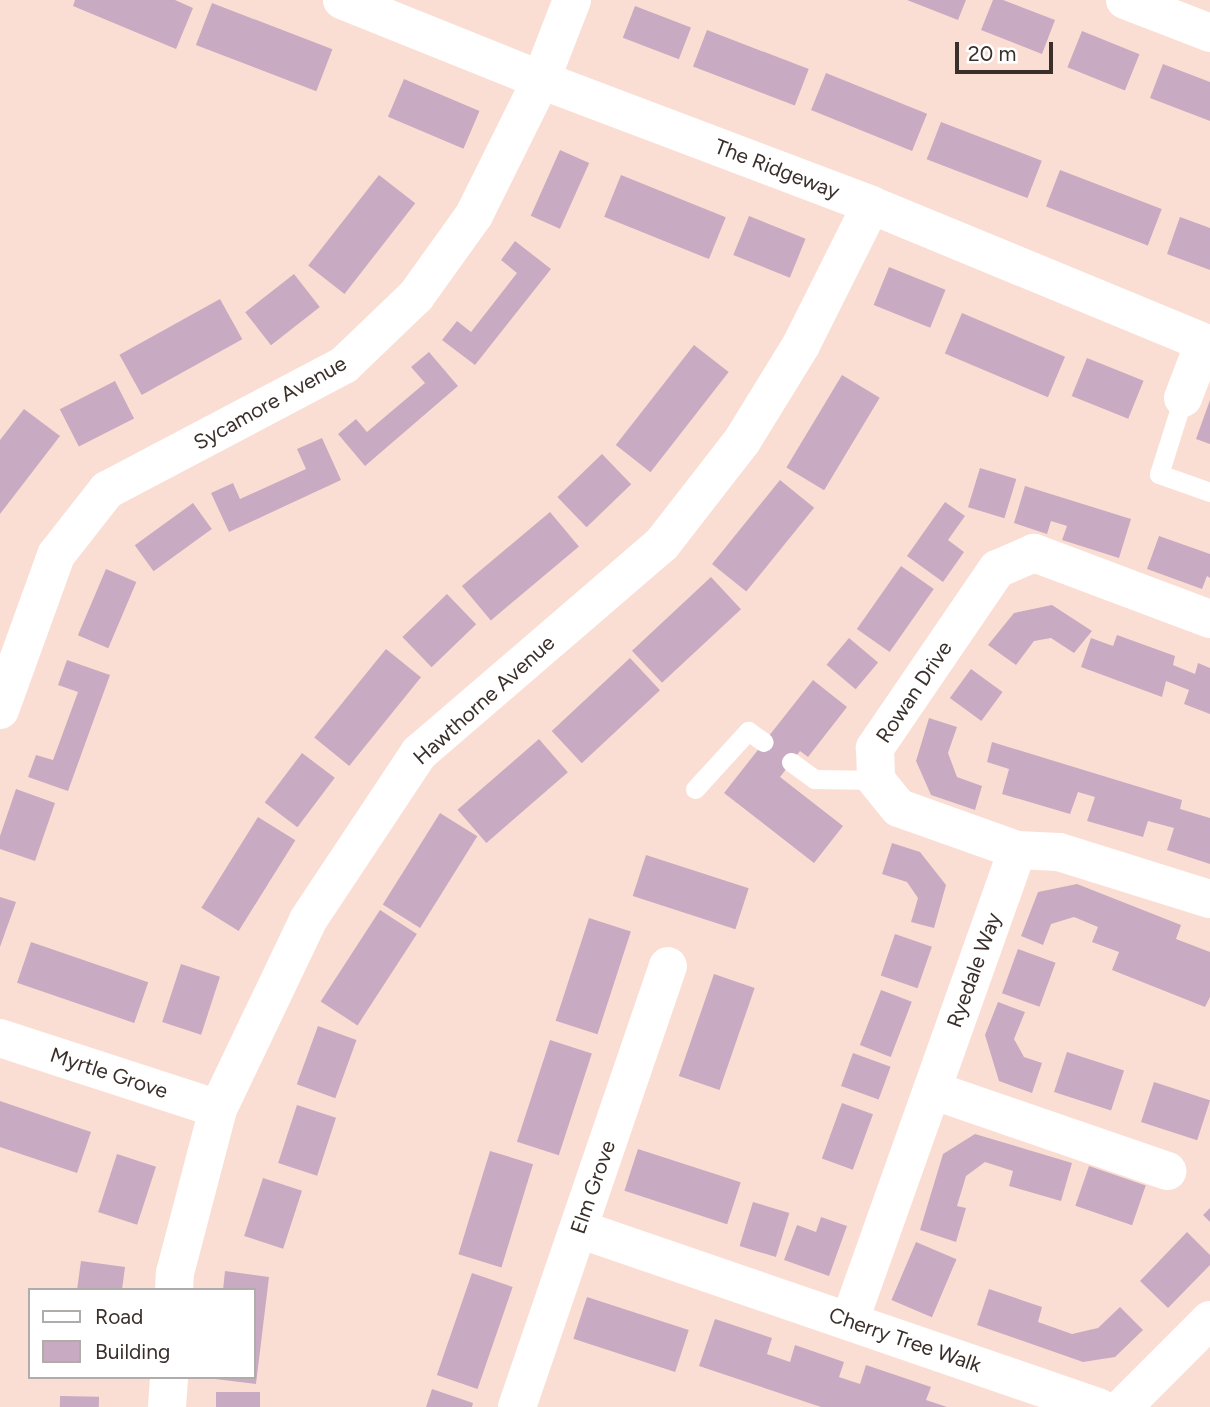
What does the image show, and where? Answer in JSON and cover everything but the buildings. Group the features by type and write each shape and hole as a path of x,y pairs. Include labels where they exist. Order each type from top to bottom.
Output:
{"street":[{"name":"The Ridgeway","path":"342,0 541,80 871,205 1207,344"},
{"name":"Sycamore Avenue","path":"0,710 56,555 107,490 344,365 416,296 474,215 541,80 572,0"},
{"path":"1125,0 1210,33"},
{"name":"Hawthorne Avenue","path":"174,1288 175,1273 218,1109 308,920 419,753 662,544 742,441 800,345 871,205"},
{"path":"1184,398 1207,344"},
{"name":"Rowan Drive","path":"876,780 875,748 997,569 1034,553 1210,619"},
{"path":"876,780 899,808 1017,850 1059,852 1210,899"},
{"name":"Ryedale Way","path":"850,1320 1017,850"},
{"name":"Elm Grove","path":"517,1407 668,966"},
{"name":"Myrtle Grove","path":"0,1038 218,1109"},
{"path":"932,1090 1167,1171"},
{"name":"Cherry Tree Walk","path":"579,1229 1098,1407"},
{"path":"1123,1407 1210,1320"},
{"path":"167,1407 169,1379"}],"lane":[{"path":"1184,398 1159,474 1210,492"},
{"path":"695,789 748,731 764,742"},
{"path":"791,762 814,779 876,780"}]}
